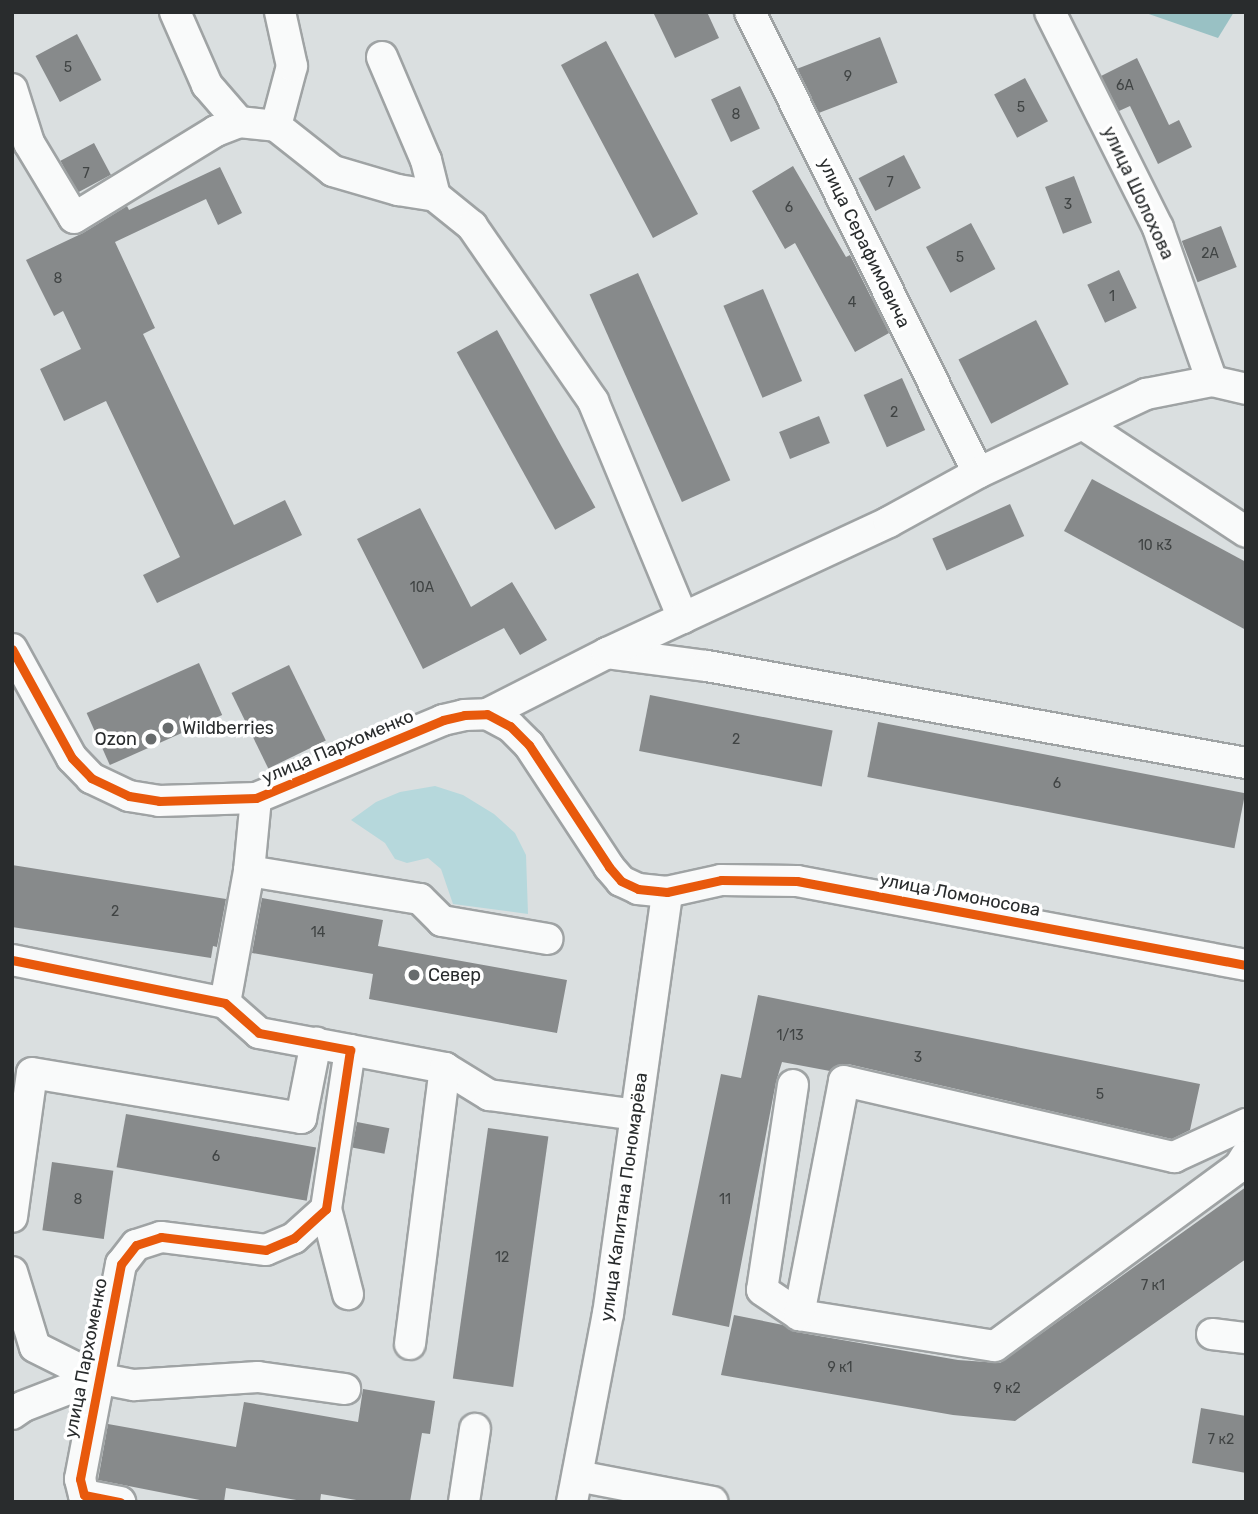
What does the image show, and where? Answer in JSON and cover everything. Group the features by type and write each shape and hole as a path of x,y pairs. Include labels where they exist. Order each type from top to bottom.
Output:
{"street":[{"path":"175,12 207,85 239,122"},
{"path":"276,126 292,66 280,12"},
{"name":"улица Серафимовича","path":"750,12 978,473"},
{"name":"улица Шолохова","path":"1050,12 1158,228 1212,380"},
{"path":"382,57 426,160 435,196"},
{"path":"12,89 29,143 74,218 216,131 239,122 276,126 334,171 398,190 435,196 472,226 593,401 683,618"},
{"path":"667,892 638,889 621,881 529,745 504,714 607,653 888,522 978,473 1146,394 1212,380 1246,389"},
{"path":"1084,425 1246,532"},
{"name":"улица Пархоменко","path":"12,649 72,758 91,778 129,796 159,802 256,798 443,720 464,715 504,714"},
{"path":"607,653 707,666 1246,763"},
{"path":"225,1003 250,872 256,798"},
{"path":"250,872 420,899 442,922 547,939"},
{"name":"улица Ломоносова","path":"667,892 721,880 797,881 1246,965"},
{"name":"улица Капитана Пономарёва","path":"575,1489 608,1314 667,892"},
{"path":"12,960 225,1003 259,1033 445,1068 489,1095 635,1115"},
{"path":"12,1217 32,1073 301,1118 316,1042"},
{"path":"348,1294 326,1209 350,1050"},
{"path":"410,1344 445,1068"},
{"path":"799,1315 844,1081 1174,1157 1246,1124"},
{"path":"793,1085 762,1290 799,1315 995,1346 1238,1167 1246,1156"},
{"name":"улица Пархоменко","path":"120,1502 84,1495 80,1479 97,1378 121,1264 136,1245 161,1237 266,1250 294,1238 326,1209"},
{"path":"12,1272 35,1347 97,1378 134,1385 258,1377 345,1389"},
{"path":"1212,1334 1246,1338"},
{"path":"12,1414 24,1406 97,1378"},
{"path":"464,1502 475,1429"},
{"path":"575,1489 713,1502"}],"shaded area":[{"path":"1143,12 1234,12 1218,38"},
{"path":"435,786 463,795 494,814 515,833 526,855 528,914 453,904 441,869 428,858 407,863 395,859 385,843 351,820 376,802 400,792"}],"building":[{"path":"653,12 707,12 719,38 675,58"},
{"path":"77,34 101,80 60,102 36,56"},
{"path":"880,37 898,83 815,114 798,69"},
{"path":"606,41 698,214 653,238 561,65"},
{"path":"1137,58 1169,125 1179,120 1192,147 1158,164 1130,106 1119,111 1101,76"},
{"path":"1025,78 1048,121 1017,138 994,94"},
{"path":"740,86 760,129 731,142 711,100"},
{"path":"94,143 111,175 77,193 60,161"},
{"path":"904,155 921,188 875,211 859,178"},
{"path":"793,166 846,257 850,255 889,333 855,352 795,243 785,249 752,191"},
{"path":"220,167 242,213 218,225 206,199 115,242 155,328 143,334 234,525 285,500 302,535 157,603 143,575 180,557 106,401 64,421 40,369 81,349 63,311 54,316 26,260 83,233 127,206 129,210"},
{"path":"1074,176 1092,223 1063,234 1045,187"},
{"path":"971,223 995,269 950,293 926,247"},
{"path":"1221,226 1237,267 1198,282 1182,241"},
{"path":"1119,270 1137,308 1105,323 1087,285"},
{"path":"638,273 730,480 682,502 590,295"},
{"path":"763,289 802,381 762,398 723,306"},
{"path":"1036,320 1069,384 991,424 958,359"},
{"path":"497,330 595,508 555,530 457,352"},
{"path":"902,378 925,430 887,447 864,395"},
{"path":"819,416 830,443 790,459 779,432"},
{"path":"1092,479 1246,562 1246,630 1064,531"},
{"path":"1010,504 1024,536 947,571 932,539"},
{"path":"420,508 471,607 512,582 547,640 520,655 504,628 423,669 357,539"},
{"path":"199,663 222,715 110,765 87,713"},
{"path":"289,665 326,740 268,769 231,693"},
{"path":"650,695 833,730 822,786 639,751"},
{"path":"878,722 1245,793 1234,848 867,777"},
{"path":"12,865 226,899 217,947 213,946 211,958 12,927"},
{"path":"262,898 383,920 378,946 567,980 557,1033 369,999 373,974 252,953"},
{"path":"758,995 1200,1084 1190,1130 1172,1139 848,1064 838,1065 830,1071 782,1062 729,1327 672,1315 721,1074 741,1078"},
{"path":"126,1114 316,1148 307,1201 117,1167"},
{"path":"357,1122 389,1128 384,1154 352,1148"},
{"path":"488,1128 548,1136 513,1387 453,1379"},
{"path":"52,1162 113,1171 104,1239 42,1230"},
{"path":"1246,1187 1246,1259 1015,1421 953,1415 721,1375 734,1315 783,1325 796,1332 958,1360 1000,1363"},
{"path":"363,1389 435,1401 430,1434 422,1433 410,1502 368,1502 321,1494 320,1502 308,1502 226,1488 224,1502 210,1502 98,1480 108,1424 236,1447 244,1402 358,1422"},
{"path":"1201,1408 1246,1416 1246,1473 1192,1463"}],"cycle path":[{"path":"12,649 72,758 91,778 129,796 159,801 256,798 443,720 464,715 487,714 510,726 529,745 609,867 621,881 638,889 667,892 721,880 797,881 1246,965"},
{"path":"12,960 225,1003 259,1033 350,1050 326,1209 294,1238 266,1250 161,1237 136,1245 121,1264 80,1479 84,1495 120,1502"}],"place":[{"name":"Wildberries","path":"168,728"},
{"name":"Ozon","path":"151,739"},
{"name":"Север","path":"414,975"}]}
